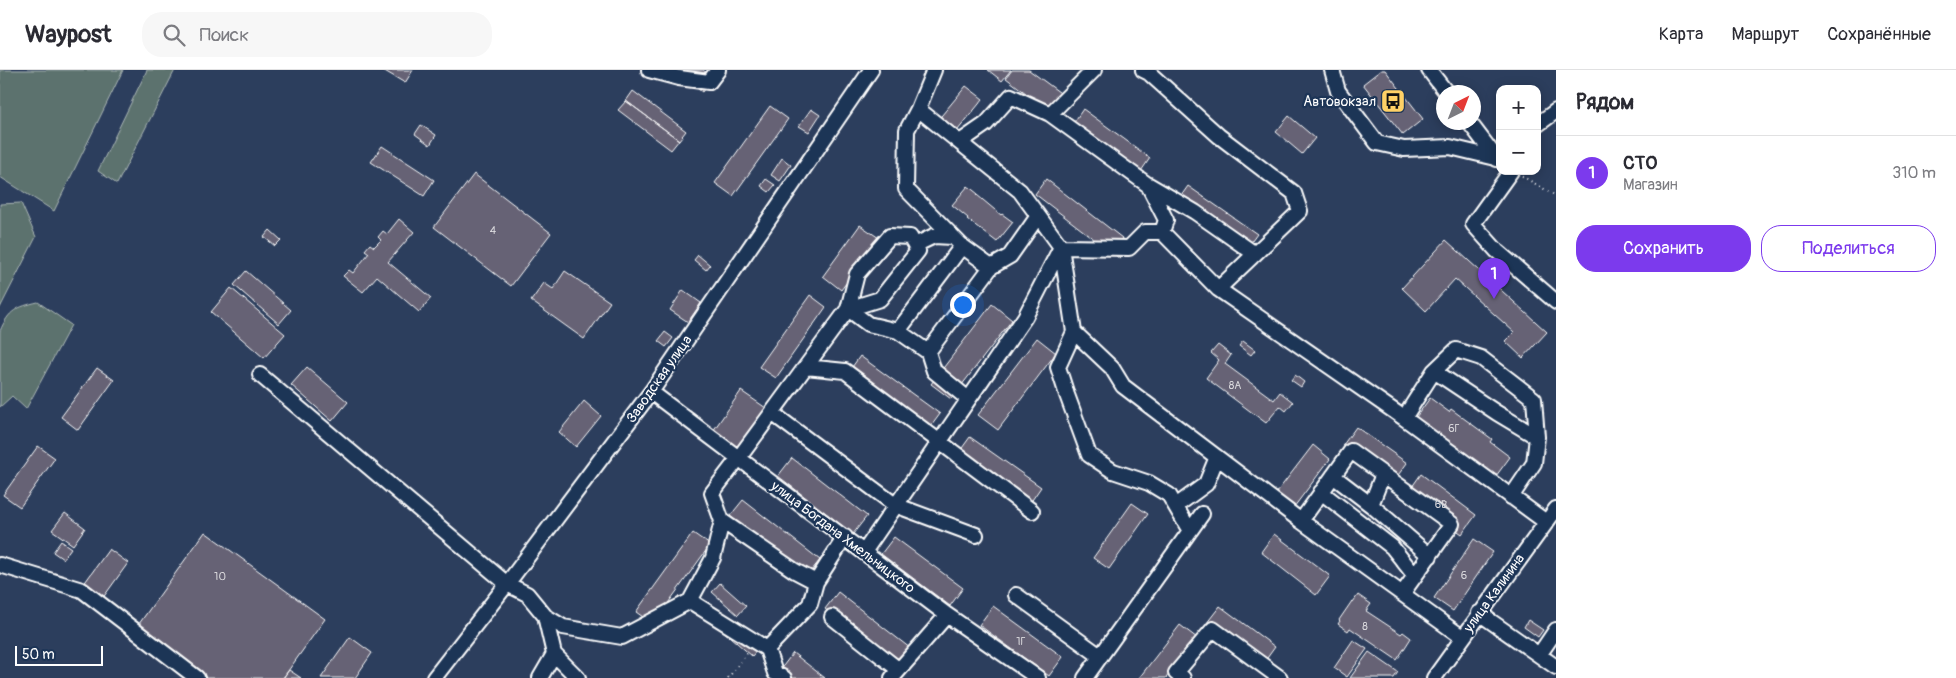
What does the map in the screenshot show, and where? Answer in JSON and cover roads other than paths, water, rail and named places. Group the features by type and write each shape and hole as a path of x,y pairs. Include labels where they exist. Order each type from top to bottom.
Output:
{"street":[{"path":"649,70 680,78 709,82 718,70"},
{"name":"Заводская улица","path":"434,678 651,392 872,70"},
{"path":"934,70 907,130 906,189 957,242 992,267"},
{"path":"1050,114 1094,70"},
{"path":"1143,70 1149,73 1219,136 1294,193 1300,211 1218,289"},
{"path":"1332,70 1338,91 1377,143 1404,149 1450,148 1496,158"},
{"path":"1430,70 1441,85"},
{"path":"960,142 986,124 1011,96 1050,114 1148,184 1195,212 1255,254"},
{"path":"918,109 1020,191 1061,247 1074,332 1058,367 1066,395 1089,454 1113,471 1149,483 1169,495 1190,531"},
{"path":"1541,123 1556,111"},
{"path":"1475,130 1496,156"},
{"path":"1516,175 1473,224 1497,251 1556,302"},
{"path":"1148,184 1166,220 1162,232"},
{"path":"928,352 992,267 1010,256 1038,216"},
{"path":"1061,247 1128,248 1145,232 1162,232 1218,289 1404,418 1546,522"},
{"path":"260,375 507,584 526,594 545,616 563,627 622,637 690,601 713,558 722,521 712,493 848,309 857,274 890,236 910,237 918,252 880,299 848,309"},
{"path":"915,245 934,236 957,242"},
{"path":"898,331 957,242"},
{"path":"864,552 894,504 1025,317 1061,247"},
{"path":"848,309 868,324 898,331 928,352 934,371 968,399"},
{"path":"1074,332 1112,368 1123,386 1301,521 1462,637"},
{"path":"1404,418 1434,371 1456,350 1481,358 1534,399 1537,437 1534,463 1511,497"},
{"path":"806,366 845,371 1032,511"},
{"path":"1434,371 1537,437"},
{"name":"улица Богдана Хмельницкого","path":"651,392 947,615 1038,678"},
{"path":"772,413 894,504 976,535"},
{"path":"1301,521 1351,451 1383,474 1452,524 1402,594"},
{"path":"1176,506 1206,484 1217,457"},
{"path":"1371,505 1383,474"},
{"path":"1333,476 1371,505 1430,556"},
{"path":"1321,492 1392,547 1415,576"},
{"name":"улица Калинина","path":"1434,678 1556,508"},
{"path":"1085,678 1202,514"},
{"path":"722,521 795,571 816,582"},
{"path":"761,645 810,604 816,582 845,538"},
{"path":"0,565 82,590 197,678"},
{"path":"1016,595 1100,656"},
{"path":"690,601 761,645 776,673 784,678"},
{"path":"1480,613 1556,667"},
{"path":"832,617 896,674 947,615"},
{"path":"545,616 554,654 578,678"},
{"path":"1183,678 1176,673 1213,629 1280,678"},
{"path":"1539,655 1556,630"},
{"path":"540,678 554,654"}],"place":[{"name":"Автовокзал","path":"1393,101"},
{"name":"СТО","path":"1494,299"}]}
